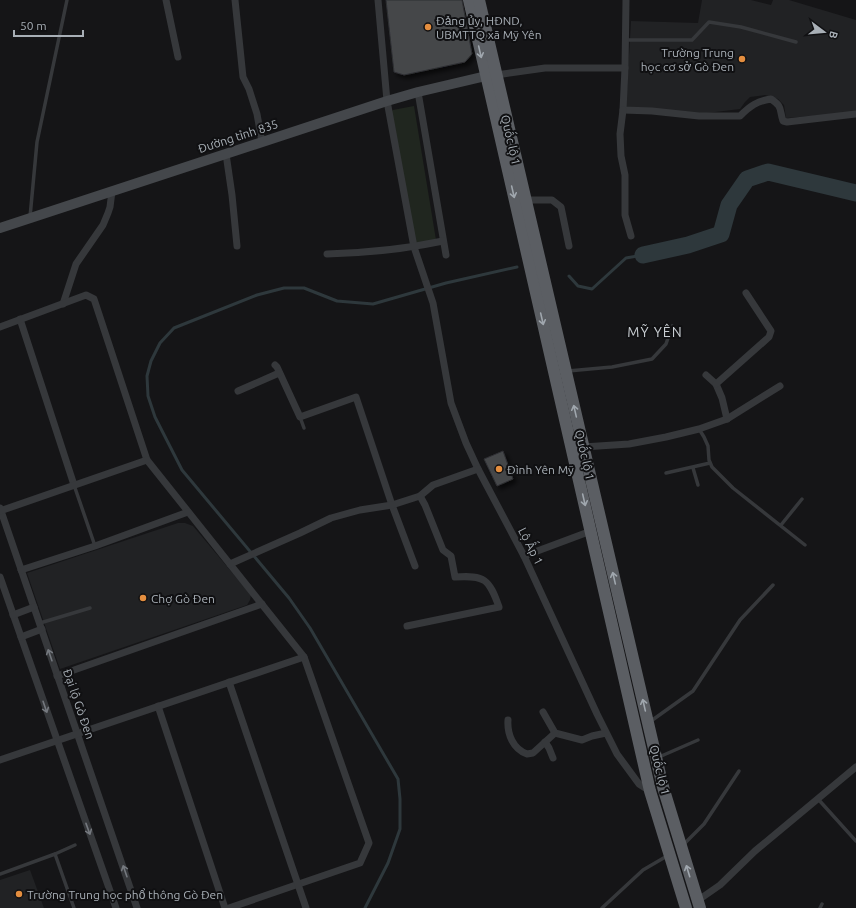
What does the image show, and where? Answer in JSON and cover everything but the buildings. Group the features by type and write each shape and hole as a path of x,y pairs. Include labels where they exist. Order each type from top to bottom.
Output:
{"highway":[{"name":"Quốc lộ 1","path":"469,0 525,200 663,787 699,904"},
{"name":"Quốc lộ 1","path":"479,0 491,75 591,531 650,791 686,908"}],"main road":[{"name":"Đường tỉnh 835","path":"0,228 387,101 418,92 491,75"}],"street":[{"path":"166,0 178,57"},
{"path":"235,0 243,77 249,89 257,114 262,142"},
{"name":"Lộ Ấp 1","path":"378,0 387,101 414,247 433,303 451,403 478,469 524,556 606,733 617,754 639,784 650,791"},
{"path":"626,0 626,68 620,134 621,156 625,175 626,215 631,236"},
{"path":"491,75 545,68 626,68"},
{"path":"418,92 446,255"},
{"path":"623,110 652,111 698,116 740,116 751,105 763,100 771,99 778,103 781,108 783,121 787,122 856,114"},
{"path":"226,154 237,246"},
{"path":"63,304 72,272 76,264 103,225 108,214 112,191"},
{"path":"525,200 552,200 561,207 569,246"},
{"path":"327,254 387,251 443,241"},
{"path":"716,384 769,337 771,331 746,293"},
{"path":"0,327 86,295 94,299 147,460 304,656 369,843 360,862 229,908"},
{"path":"20,320 74,485"},
{"path":"275,365 300,417 356,397 392,505 415,566"},
{"path":"238,390 279,373"},
{"path":"706,375 716,384 722,398 727,419"},
{"path":"583,447 629,444 699,429 727,419 780,386"},
{"path":"0,510 147,460"},
{"path":"230,564 331,518 360,510 392,505 420,496 432,485 478,469"},
{"path":"407,626 499,607 486,580 480,578 455,577 451,556 443,550 426,505 420,496"},
{"name":"Đại lộ Gò Đen","path":"0,510 137,908"},
{"path":"21,570 95,546 188,512"},
{"path":"524,556 591,531"},
{"path":"0,577 116,908"},
{"path":"57,676 262,604"},
{"path":"13,615 34,607"},
{"path":"21,637 41,626"},
{"path":"0,760 304,656"},
{"path":"229,682 306,908"},
{"path":"158,706 226,908"},
{"path":"543,712 555,733 582,740 606,733"},
{"path":"508,720 509,734 516,748 527,754 533,753 555,733"},
{"path":"545,742 553,758"},
{"path":"699,904 755,852 855,770"}],"lane":[{"path":"30,217 37,142 67,0"},
{"path":"626,40 692,40 710,22 741,27 796,42"},
{"path":"565,372 612,367 652,359 666,344 672,326"},
{"path":"300,417 304,428"},
{"path":"699,429 708,446 710,463 733,488 805,545"},
{"path":"666,473 710,463"},
{"path":"693,468 698,485"},
{"path":"74,485 95,546"},
{"path":"781,525 802,499"},
{"path":"648,723 693,691 740,620 773,585"},
{"path":"41,626 90,608"},
{"path":"656,758 698,740"},
{"path":"681,847 704,824 739,771"},
{"path":"818,799 856,841"},
{"path":"0,874 75,846"},
{"path":"55,854 74,908"},
{"path":"602,908 642,870 670,854"}],"shaded area":[{"name":"Trường Trung học cơ sở Gò Đen","path":"702,0 751,0 771,5 773,0 789,0 856,20 856,113 786,118 784,105 778,99 765,95 750,97 740,109 699,114 626,107 631,21 698,23"},
{"path":"414,106 436,240 415,243 391,112 393,110"},
{"name":"Chợ Gò Đen","path":"178,523 185,523 193,526 251,595 247,605 60,669 27,573"},
{"name":"Trường Trung học phổ thông Gò Đen","path":"30,870 44,908 0,908 0,880"}],"waterway":[{"path":"643,255 688,245 721,234 729,205 747,179 768,172 856,193"},
{"path":"569,276 578,286 592,289 626,258 643,255"},
{"path":"365,908 388,863 400,829 398,779 310,628 289,598 182,470 155,417 148,396 147,376 151,361 160,343 174,328 257,295 284,288 304,288 337,301 373,304 446,283 517,267"}],"place":[{"name":"Đảng ủy, HĐND, UBMTTQ xã Mỹ Yên","path":"428,27"},
{"name":"Trường Trung học cơ sở Gò Đen","path":"742,59"},
{"name":"Đình Yên Mỹ","path":"499,469"},
{"name":"Chợ Gò Đen","path":"143,598"},
{"name":"Trường Trung học phổ thông Gò Đen","path":"19,894"}],"district":[{"name":"MỸ YÊN","path":"655,332"}]}
